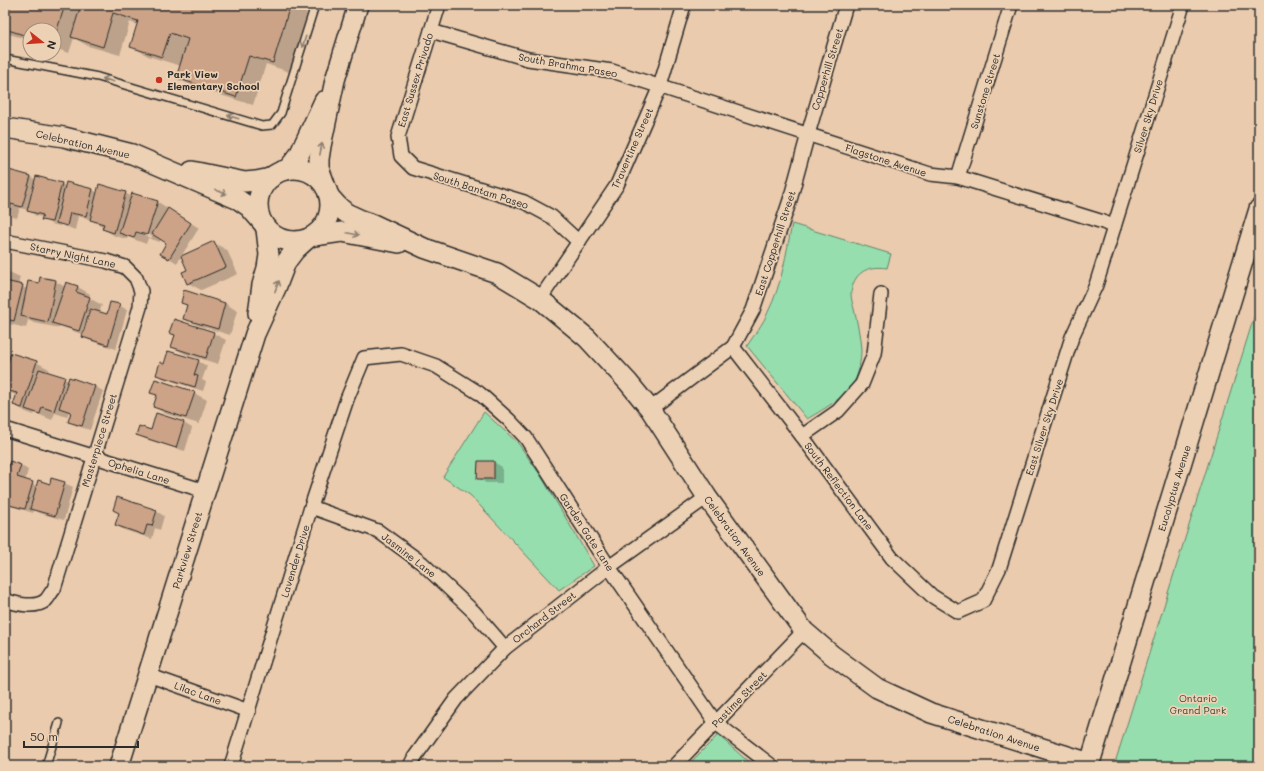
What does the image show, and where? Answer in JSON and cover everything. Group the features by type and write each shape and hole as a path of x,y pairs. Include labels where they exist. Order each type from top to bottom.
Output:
{"street":[{"path":"335,80 312,125 306,142 299,155 279,174 264,185 260,194 258,208 264,225 274,236 284,241 296,242 310,238 323,228 328,218 331,207 328,191 319,168 319,159 335,80 358,5"},
{"name":"East Sussex Privado","path":"401,156 398,137 439,5"},
{"name":"Travertine Street","path":"540,299 617,185 660,86 684,5"},
{"name":"Copperhill Street","path":"808,134 846,5"},
{"name":"Sunstone Street","path":"958,177 1011,5"},
{"name":"Silver Sky Drive","path":"1114,227 1183,5"},
{"name":"South Brahma Paseo","path":"431,31 528,59 612,71 660,86"},
{"name":"Flagstone Avenue","path":"660,86 930,174 958,177 1103,222 1114,227"},
{"name":"Celebration Avenue","path":"5,128 79,141 132,154 239,200 249,207 264,225"},
{"name":"East Copperhill Street","path":"733,347 753,310 790,200 808,134"},
{"name":"South Bantam Paseo","path":"401,156 413,168 524,202 552,217 579,242"},
{"name":"Celebration Avenue","path":"159,165 245,182 256,181 279,174"},
{"path":"279,174 296,169 309,172 320,180 328,191"},
{"name":"Celebration Avenue","path":"328,191 338,206 346,213 424,248 497,273 540,299 587,338 628,382 650,410 707,497 804,631 832,655 877,688 931,713 1090,765"},
{"name":"Eucalyptus Avenue","path":"1090,765 1259,209"},
{"name":"Parkview Street","path":"255,334 262,285 269,255 264,225"},
{"name":"East Silver Sky Drive","path":"958,612 983,601 999,568 1072,337 1096,285 1114,227"},
{"name":"Celebration Avenue","path":"310,238 342,232 424,248"},
{"name":"Parkview Street","path":"119,766 255,334 286,262 295,250 310,238"},
{"name":"Starry Night Lane","path":"5,241 106,261 125,267 136,278"},
{"name":"Masterpiece Street","path":"5,600 15,604 30,605 45,601 54,589 140,307 142,291 136,278"},
{"path":"802,436 838,412 862,384 874,354 881,294"},
{"path":"650,410 733,347"},
{"name":"South Reflection Lane","path":"733,347 802,436 892,558 932,596 958,612"},
{"name":"Garden Gate Lane","path":"364,358 401,354 436,366 479,393 509,420 526,438 610,567 716,723 772,766"},
{"name":"Lavender Drive","path":"231,766 311,507 347,399 364,358"},
{"name":"Ophelia Lane","path":"5,429 205,491"},
{"name":"Orchard Street","path":"410,766 414,758 456,699 505,648 610,567 707,497"},
{"name":"Jasmine Lane","path":"311,507 378,531 384,535 422,563 474,612 505,648"},
{"name":"Pastime Street","path":"674,766 804,631"},
{"name":"Lilac Lane","path":"148,675 249,711"}],"lane":[{"path":"5,59 98,77 262,126 272,125 281,113 315,5"},
{"path":"46,766 59,723"}],"green space":[{"path":"792,224 891,254 887,268 880,267 867,269 858,276 852,287 851,298 861,349 861,358 855,380 850,389 839,399 807,419 747,346 764,321 777,291"},
{"name":"Ontario Grand Park","path":"1259,301 1259,766 1114,766"},
{"path":"484,412 518,443 541,476 594,566 559,590 470,495 443,477"},
{"path":"718,735 753,766 687,766"}],"building":[{"path":"5,5 65,5 60,22 22,22 22,34 5,29"},
{"path":"69,5 290,5 273,63 249,56 236,97 176,78 188,39 170,33 162,57 130,47 138,21 113,13 103,47 71,37 80,8"},
{"path":"5,169 31,176 22,207 11,204 9,214 5,213"},
{"path":"36,176 62,183 52,222 41,220 43,215 27,211"},
{"path":"66,182 93,189 86,216 70,213 67,226 56,223"},
{"path":"99,184 126,192 114,233 102,229 104,224 90,220"},
{"path":"132,193 158,201 147,235 136,232 134,238 119,233"},
{"path":"168,208 191,223 169,259 160,254 166,243 152,234"},
{"path":"214,241 226,267 187,284 182,272 187,270 181,256"},
{"path":"5,269 8,269 5,281"},
{"path":"40,277 56,280 48,322 21,316 28,281 39,283"},
{"path":"5,281 23,285 14,321 5,319"},
{"path":"66,282 78,286 76,292 90,297 79,331 52,323"},
{"path":"184,290 225,303 218,329 183,319 187,305 181,303"},
{"path":"110,302 120,304 108,345 82,337 90,309 107,314"},
{"path":"174,319 214,332 206,358 171,347 175,335 169,333"},
{"path":"168,351 199,360 194,375 198,376 195,387 156,375 160,362 164,364"},
{"path":"11,353 37,361 22,408 13,405 17,393 5,390 5,371"},
{"path":"39,369 65,377 54,411 42,407 40,414 25,409"},
{"path":"69,377 95,386 82,426 68,422 71,412 59,408"},
{"path":"155,379 195,392 186,418 153,407 157,395 150,393"},
{"path":"156,413 184,422 176,448 136,435 139,426 151,430"},
{"path":"10,461 21,465 17,477 33,482 25,509 5,504 5,479"},
{"path":"478,461 494,461 494,479 477,479"},
{"path":"51,478 65,482 55,516 30,509 38,480 50,484"},
{"path":"117,497 157,510 152,526 147,525 144,535 115,525 119,513 113,510"}],"place":[{"name":"Park View Elementary School","path":"159,80"}]}
